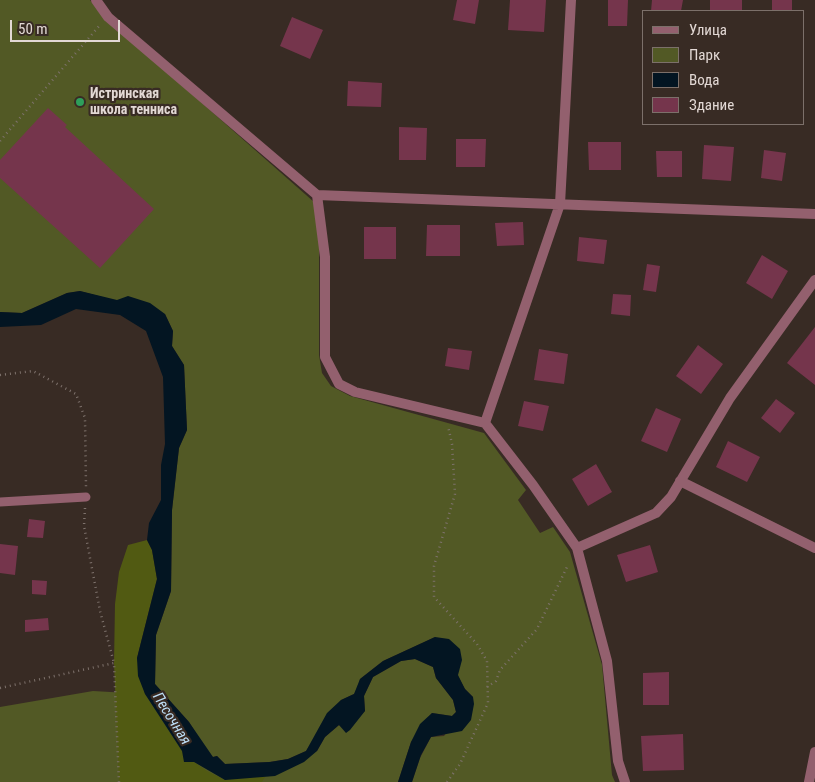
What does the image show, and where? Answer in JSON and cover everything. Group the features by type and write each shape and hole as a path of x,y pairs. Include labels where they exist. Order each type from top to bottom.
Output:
{"street":[{"path":"96,0 108,17 317,195 815,214"},
{"path":"484,423 560,204 571,0"},
{"path":"317,195 325,257 325,357 339,384 355,392 484,423 532,485 576,548 608,661 618,761 625,782"},
{"path":"576,548 656,513 671,497 730,398 815,280"},
{"path":"680,481 815,548"},
{"path":"809,782 815,752"}],"lane":[{"path":"0,502 86,497"}],"path":[{"path":"0,141 108,17"},
{"path":"444,412 452,444 455,494 434,566 434,597 477,644 487,661 488,703 460,764 448,782"},
{"path":"487,687 496,681 500,670 537,629 576,548"},
{"path":"0,688 114,663 119,782"}],"green space":[{"path":"0,0 90,0 110,22 314,202 319,211 319,355 322,373 331,386 350,396 484,433 526,490 518,500 540,533 553,527 570,552 602,665 612,775 615,782 412,782 420,758 431,737 444,736 473,697 465,689 435,637 383,661 360,679 358,689 354,694 341,700 306,751 288,759 225,764 217,756 213,757 208,754 189,722 155,684 156,635 171,591 172,510 179,448 187,430 184,365 172,346 173,331 165,314 80,291 67,293 22,313 0,312"},
{"path":"147,540 152,550 157,579 137,658 145,694 182,751 194,762 225,780 242,777 265,777 262,782 119,782 114,663 115,604 119,572 128,545"},
{"path":"415,659 433,667 436,678 453,700 456,712 452,716 432,713 411,742 398,782 0,782 0,707 93,691 145,694 225,780 317,751 325,737 339,725 344,729 365,711 364,696 373,677 401,661"}],"water":[{"name":"Песочная","path":"80,291 117,300 128,296 150,303 165,314 173,331 172,346 184,365 187,430 179,448 172,510 171,591 156,635 155,684 189,722 213,757 217,756 225,764 270,762 288,759 306,751 327,713 341,700 354,694 360,679 383,661 435,637 449,639 460,649 462,660 458,675 465,689 473,697 474,704 471,720 462,731 431,737 421,755 412,782 398,782 411,742 420,724 432,713 452,716 456,712 453,700 436,678 433,667 415,659 401,661 373,677 364,696 365,711 350,730 346,733 339,725 325,737 317,751 304,762 275,776 225,780 194,762 184,762 182,751 145,694 138,676 137,658 157,579 152,550 147,540 149,523 161,500 161,465 165,444 163,377 146,331 120,315 76,309 41,325 0,327 0,312 22,313 67,293"}],"building":[{"path":"457,0 479,0 475,24 453,20"},
{"path":"510,0 546,0 544,32 508,30"},
{"path":"608,0 628,0 627,26 608,26"},
{"path":"652,0 683,0 681,10 651,10"},
{"path":"710,0 742,0 742,10 710,10"},
{"path":"772,0 792,0 792,10 772,10"},
{"path":"292,17 323,30 310,59 280,46"},
{"path":"348,81 382,83 381,107 347,106"},
{"path":"48,108 67,125 65,127 154,209 100,268 0,178 0,160"},
{"path":"399,127 427,128 426,160 399,160"},
{"path":"456,139 486,139 485,167 456,167"},
{"path":"588,142 621,142 621,170 589,170"},
{"path":"704,145 734,147 731,181 702,179"},
{"path":"764,150 786,153 782,181 761,178"},
{"path":"656,151 682,151 682,177 657,177"},
{"path":"523,222 524,245 497,246 495,223"},
{"path":"427,225 460,225 460,256 426,256"},
{"path":"364,227 396,227 396,259 364,259"},
{"path":"579,237 607,240 604,264 577,261"},
{"path":"762,255 788,271 772,299 746,283"},
{"path":"647,264 660,266 656,292 643,290"},
{"path":"613,294 631,295 630,316 611,314"},
{"path":"815,327 815,385 787,363"},
{"path":"698,345 723,364 701,394 676,376"},
{"path":"448,348 472,351 469,370 445,366"},
{"path":"539,349 568,354 564,384 534,380"},
{"path":"776,399 795,413 780,433 761,418"},
{"path":"524,401 549,406 543,431 518,426"},
{"path":"656,408 681,419 667,452 641,441"},
{"path":"728,441 760,457 747,482 716,467"},
{"path":"596,464 612,492 588,506 572,479"},
{"path":"29,519 45,521 43,538 27,537"},
{"path":"0,544 18,546 15,575 0,573"},
{"path":"650,545 658,572 626,582 617,555"},
{"path":"32,580 47,581 46,595 32,594"},
{"path":"48,618 49,630 25,632 25,620"},
{"path":"669,672 669,705 643,705 643,673"},
{"path":"683,734 684,770 643,771 641,736"}],"place":[{"name":"Истринская школа тенниса","path":"80,102"}]}
